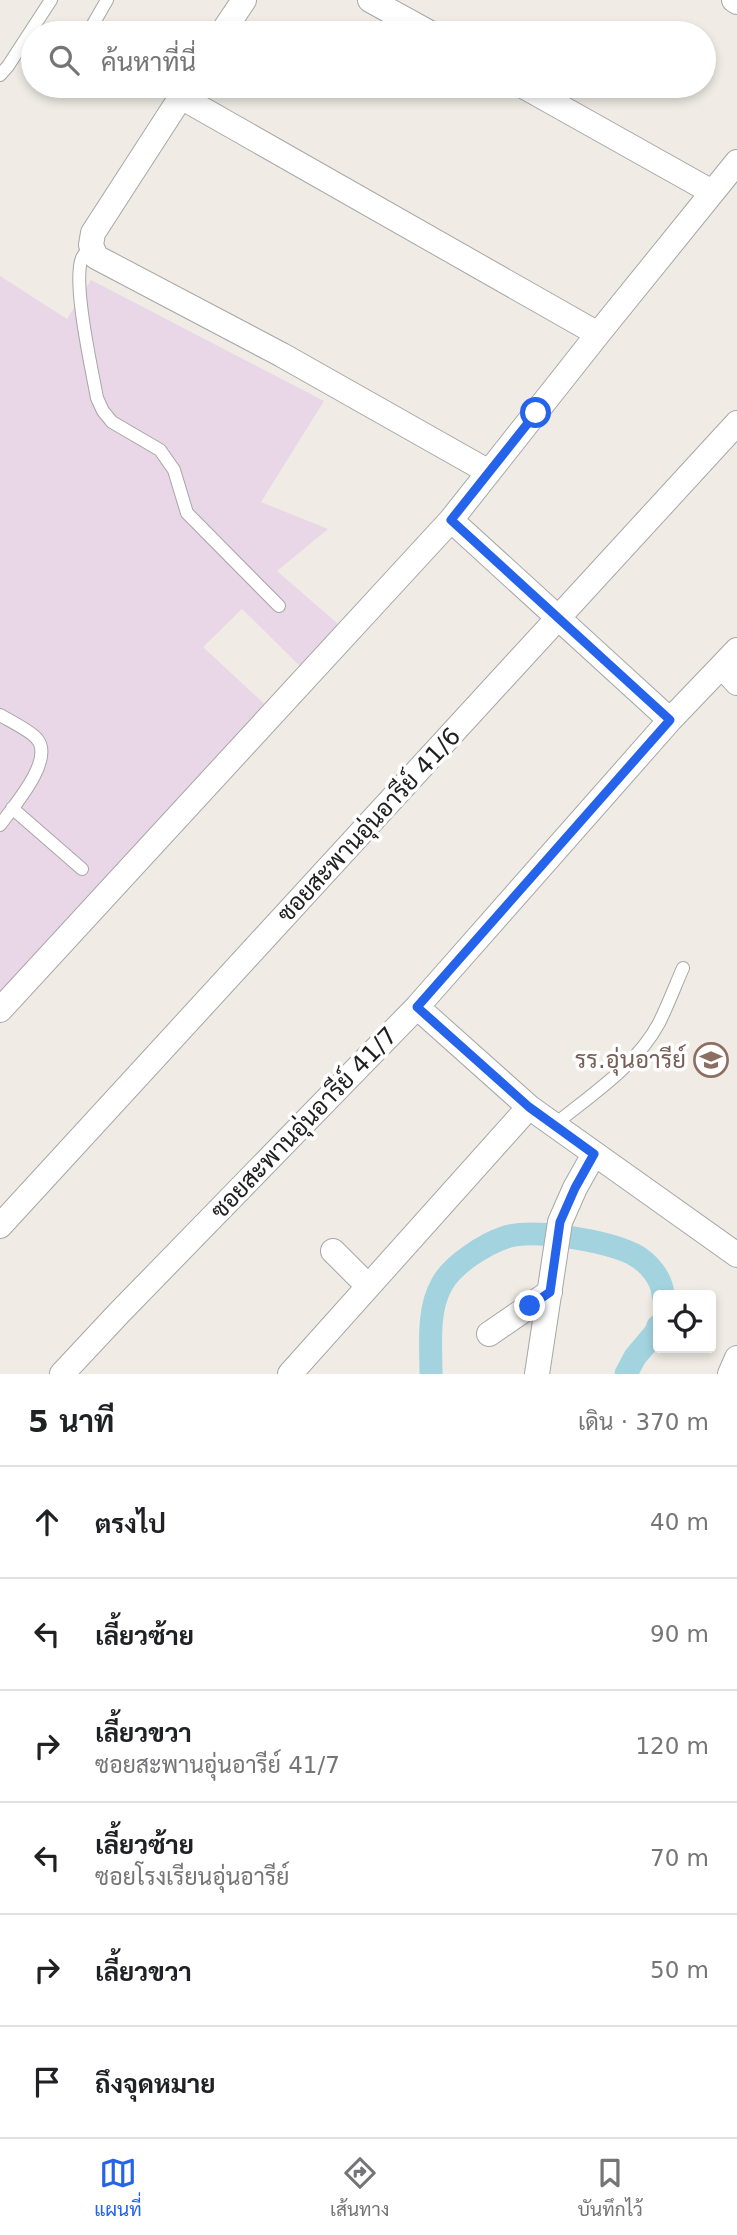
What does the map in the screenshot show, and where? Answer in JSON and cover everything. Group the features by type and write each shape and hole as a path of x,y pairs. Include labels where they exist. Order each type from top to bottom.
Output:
{"street":[{"path":"230,21 244,0"},
{"path":"370,0 408,21"},
{"path":"180,98 93,233 91,245 96,257 282,355 489,472"},
{"path":"197,98 598,334"},
{"path":"544,98 712,192"},
{"path":"0,1010 451,520 737,162"},
{"name":"ซอยสะพานอุ่นอารีย์ 41/6","path":"5,1211 560,618 737,423"},
{"path":"451,520 670,720"},
{"name":"ซอยสะพานอุ่นอารีย์ 41/7","path":"62,1374 417,1007 670,720 732,666"},
{"path":"417,1007 529,1107 737,1255"},
{"path":"290,1374 529,1107"},
{"path":"537,1374 558,1233 575,1188 594,1154"},
{"path":"333,1251 368,1286"},
{"path":"489,1334 550,1292"},
{"path":"730,1374 737,1358"}],"lane":[{"path":"37,21 51,0"},
{"path":"95,21 107,0"},
{"path":"0,75 21,46"},
{"path":"91,245 82,258 79,270 81,304 97,398 103,411 112,422 160,450 174,470 187,513 279,606"},
{"path":"0,715 37,739 43,752 39,769 0,825"},
{"path":"12,808 82,869"},
{"path":"554,1125 617,1074 635,1055 658,1025 683,968"}],"shaded area":[{"path":"0,276 67,319 91,280 324,401 261,502 328,529 277,571 345,630 304,670 242,609 203,647 272,711 0,1006"}],"waterway":[{"path":"431,1374 432,1316 442,1284 454,1269 470,1256 506,1237 551,1235 621,1249 644,1261 657,1277 662,1290"},
{"path":"626,1374 635,1357 653,1336"}],"place":[{"name":"รร.อุ่นอารีย์","path":"711,1060"}],"route":[{"path":"530,1306 550,1292 560,1222 594,1154 529,1107 417,1007 670,720 451,520 536,413"}]}
